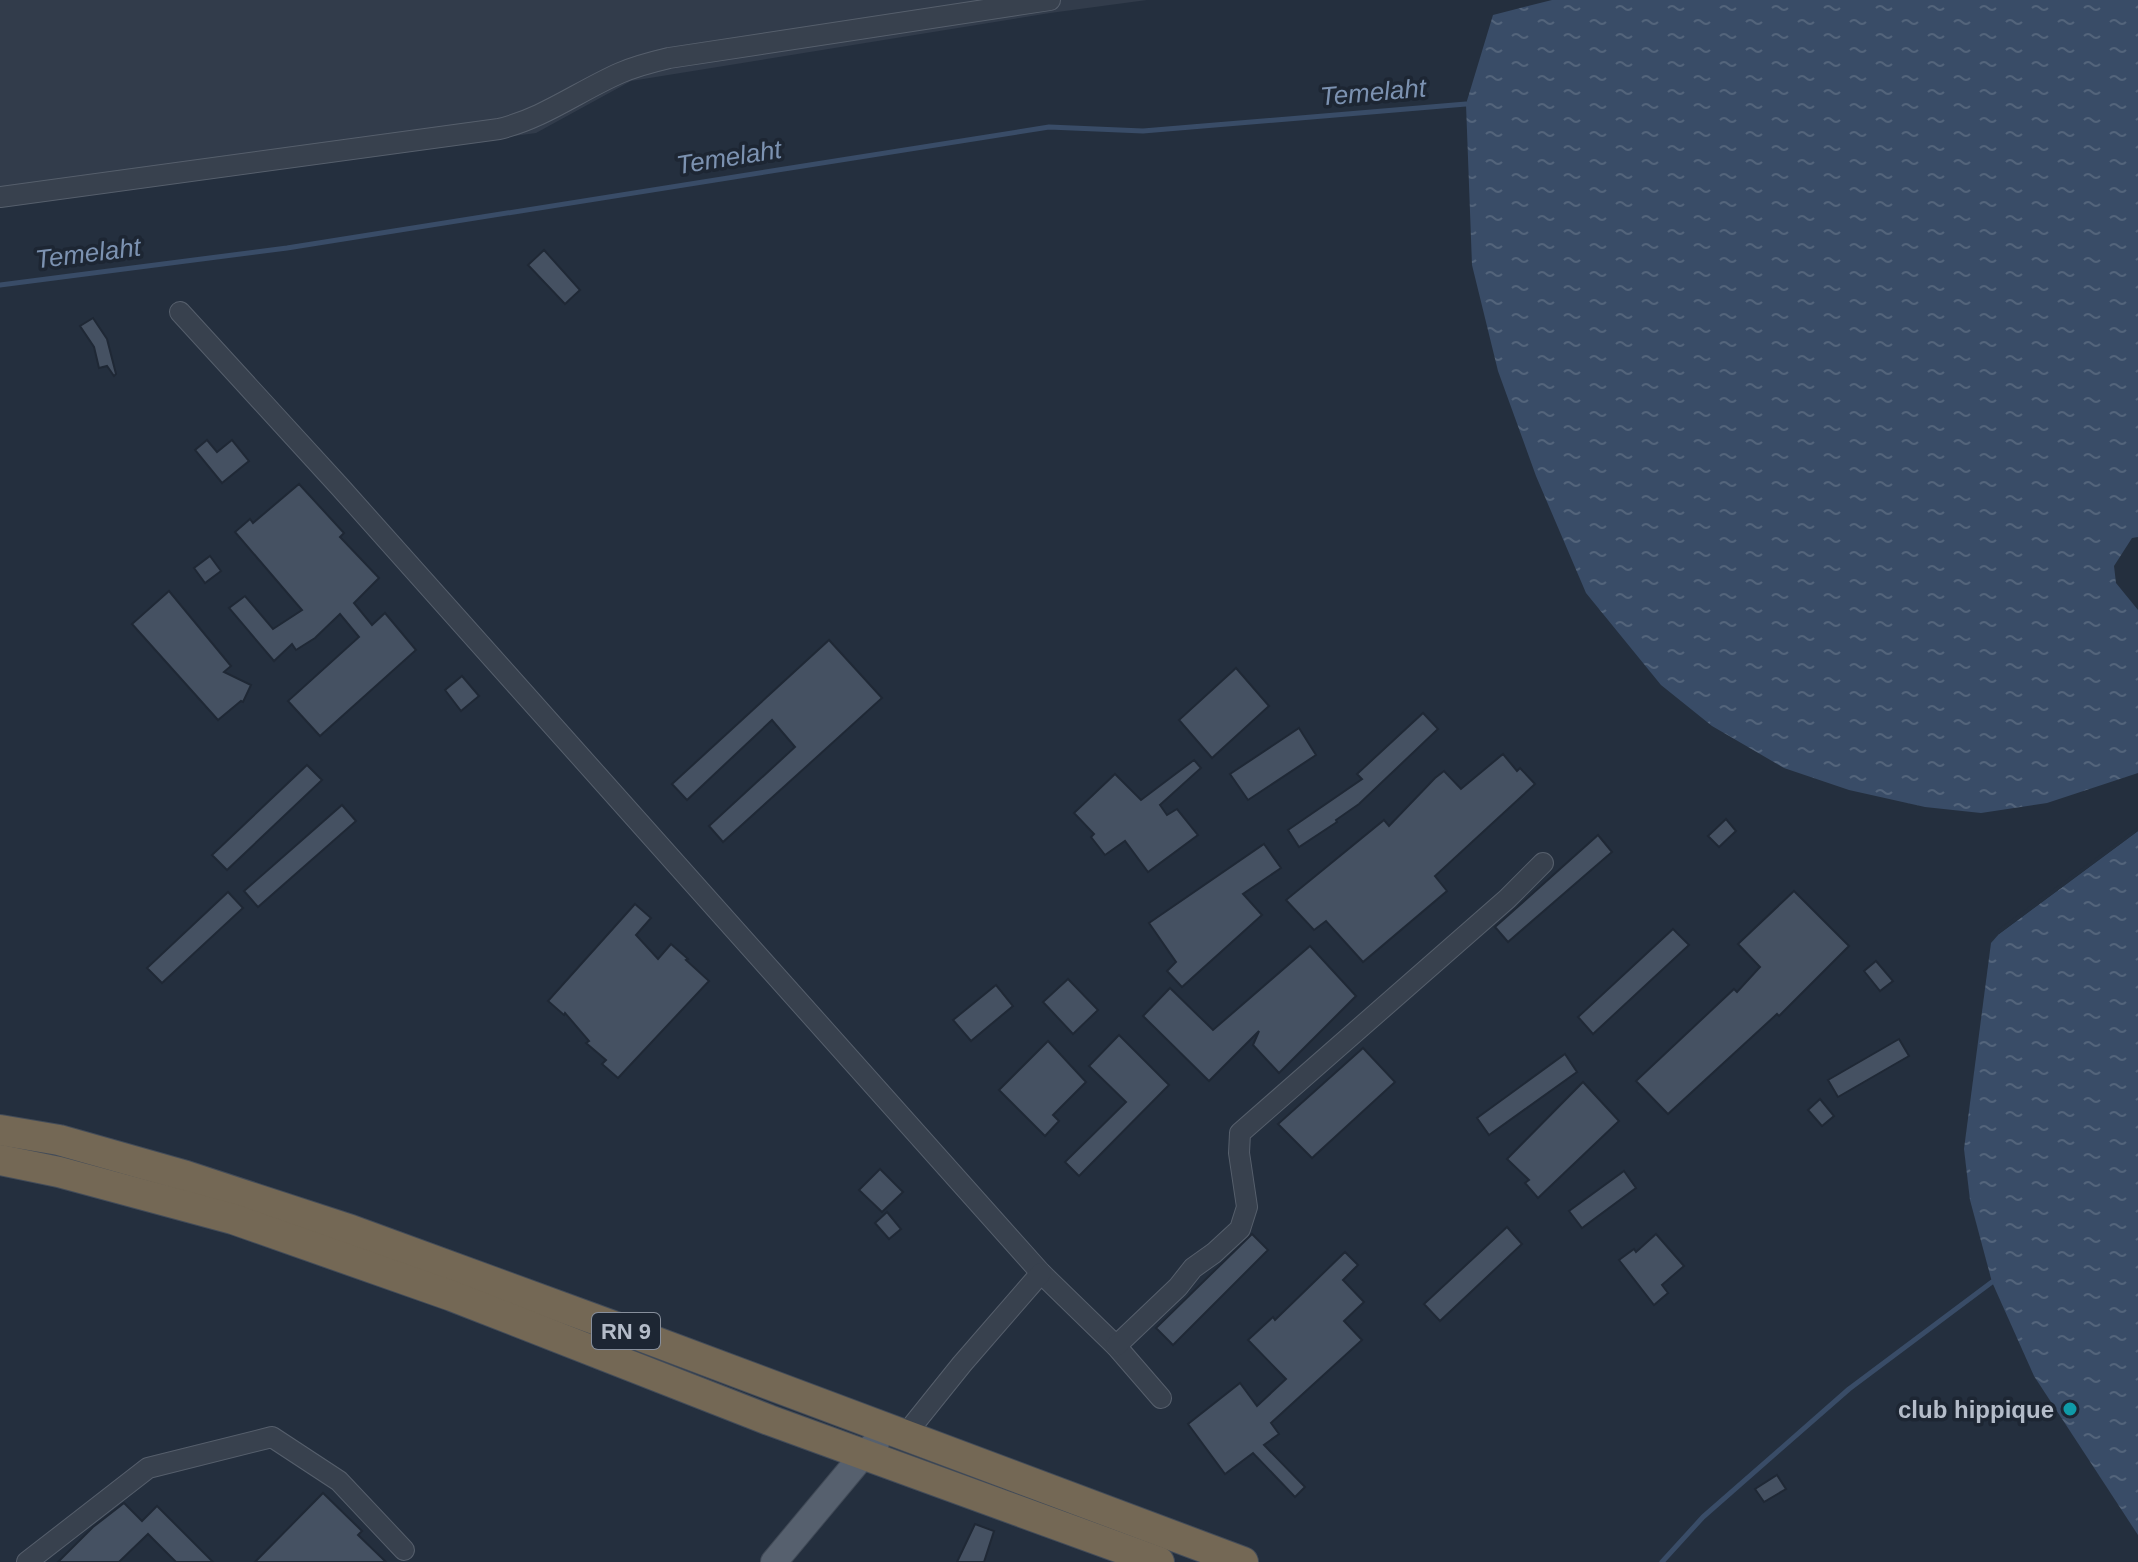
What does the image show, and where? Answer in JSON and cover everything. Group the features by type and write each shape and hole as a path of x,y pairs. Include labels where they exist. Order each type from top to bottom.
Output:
{"highway":[{"name":"RN 9","path":"0,1130 59,1140 186,1176 351,1230 1243,1562"},
{"name":"RN 9","path":"0,1160 59,1172 233,1219 452,1296 769,1420 1159,1562"}],"main road":[{"path":"774,1562 864,1454 897,1432"}],"street":[{"path":"0,197 499,129 530,120 643,64 932,8 1050,0"},
{"path":"180,312 1041,1273 1116,1346 1161,1398"},
{"path":"1116,1346 1178,1287 1193,1268 1240,1229 1247,1207 1239,1153 1240,1133 1507,899 1543,863"},
{"path":"897,1432 962,1364 1041,1273"},
{"path":"27,1562 148,1468 272,1437 339,1481 404,1550"}],"shaded area":[{"path":"0,0 1147,0 631,81 536,133 0,207"}],"water":[{"path":"1552,0 2138,0 2138,537 2132,538 2114,566 2116,583 2138,610 2138,773 2047,803 1981,813 1925,807 1849,790 1784,768 1712,726 1661,685 1586,593 1536,476 1498,371 1472,265 1466,104 1493,15"},
{"path":"2138,831 2138,1535 2034,1376 1992,1282 1970,1200 1964,1149 1991,943"}],"pier":[{"path":"2138,827 2138,831 1999,934 1996,931"}],"building":[{"path":"544,250 580,290 565,304 528,265"},
{"path":"93,318 107,339 114,376 107,366 99,368 94,347 80,326"},
{"path":"207,440 217,452 232,440 249,461 222,483 195,450"},
{"path":"299,484 344,533 340,537 379,578 354,603 372,625 385,613 416,650 320,736 288,701 359,637 340,614 315,638 296,650 292,644 274,661 229,608 245,596 273,629 302,610 235,532 250,519 253,523"},
{"path":"210,556 221,571 205,583 194,568"},
{"path":"169,591 231,666 224,672 251,685 243,702 218,720 132,624"},
{"path":"829,640 882,698 723,842 709,826 795,747 772,720 687,800 672,784"},
{"path":"1236,668 1269,706 1212,758 1179,720"},
{"path":"462,676 479,696 461,711 445,690"},
{"path":"1423,713 1438,729 1359,804 1299,847 1288,830 1362,779 1357,774"},
{"path":"1299,728 1316,755 1248,800 1230,774"},
{"path":"1503,754 1517,771 1520,768 1535,784 1435,876 1447,891 1363,962 1326,921 1314,930 1286,900 1384,820 1389,826 1444,771 1461,789"},
{"path":"1194,760 1201,768 1160,805 1167,815 1177,809 1198,835 1148,872 1125,841 1105,855 1091,837 1094,834 1074,813 1115,774 1141,800"},
{"path":"307,765 322,780 227,870 212,855"},
{"path":"342,805 356,821 258,907 244,891"},
{"path":"1726,819 1736,831 1719,847 1708,836"},
{"path":"1598,835 1612,852 1508,942 1495,927"},
{"path":"1264,844 1281,868 1243,894 1262,915 1182,987 1167,971 1176,962 1149,923"},
{"path":"1794,891 1849,946 1779,1016 1777,1014 1668,1114 1636,1081 1734,989 1737,992 1760,967 1738,944"},
{"path":"228,892 243,908 162,983 147,968"},
{"path":"635,904 651,918 636,935 658,959 671,944 709,981 618,1078 602,1064 606,1060 586,1043 589,1041 565,1013 548,1001"},
{"path":"1673,929 1689,945 1593,1034 1578,1017"},
{"path":"1310,946 1356,996 1279,1073 1253,1045 1259,1031 1209,1081 1143,1016 1170,988 1213,1030"},
{"path":"1876,961 1893,981 1880,991 1864,971"},
{"path":"1068,979 1098,1010 1073,1034 1043,1002"},
{"path":"996,985 1013,1006 971,1041 953,1020"},
{"path":"1119,1035 1169,1085 1079,1176 1065,1162 1126,1102 1089,1066"},
{"path":"1899,1039 1909,1056 1838,1097 1828,1080"},
{"path":"1048,1041 1086,1082 1053,1115 1059,1121 1045,1136 999,1090"},
{"path":"1363,1048 1395,1082 1312,1158 1278,1124"},
{"path":"1565,1054 1577,1072 1489,1135 1477,1118"},
{"path":"1583,1082 1619,1121 1538,1198 1525,1183 1529,1180 1507,1159"},
{"path":"1820,1099 1834,1116 1822,1126 1808,1110"},
{"path":"880,1169 903,1192 882,1212 859,1190"},
{"path":"1624,1171 1636,1188 1582,1228 1569,1211"},
{"path":"887,1212 901,1229 889,1239 875,1223"},
{"path":"1507,1227 1522,1244 1440,1321 1424,1304"},
{"path":"1252,1234 1268,1250 1173,1345 1156,1328"},
{"path":"1656,1234 1684,1266 1662,1285 1668,1293 1654,1305 1619,1260 1634,1249 1636,1252"},
{"path":"1345,1252 1358,1265 1343,1280 1364,1302 1344,1321 1362,1340 1271,1423 1279,1434 1264,1445 1305,1487 1295,1497 1253,1453 1225,1474 1188,1424 1240,1383 1257,1406 1286,1379 1248,1340 1273,1317 1275,1320"},
{"path":"1777,1475 1786,1489 1764,1502 1755,1489"},
{"path":"323,1493 362,1531 358,1535 386,1562 255,1562"},
{"path":"124,1503 142,1521 157,1506 213,1562 176,1562 148,1534 119,1562 58,1562 93,1527"},
{"path":"975,1524 994,1531 984,1562 957,1562"}],"waterway":[{"name":"Temelaht","path":"0,285 287,248 1049,127 1143,131 1466,104"},
{"path":"1662,1562 1703,1517 1849,1389 1992,1282"}],"place":[{"name":"club hippique","path":"2070,1409"}]}
